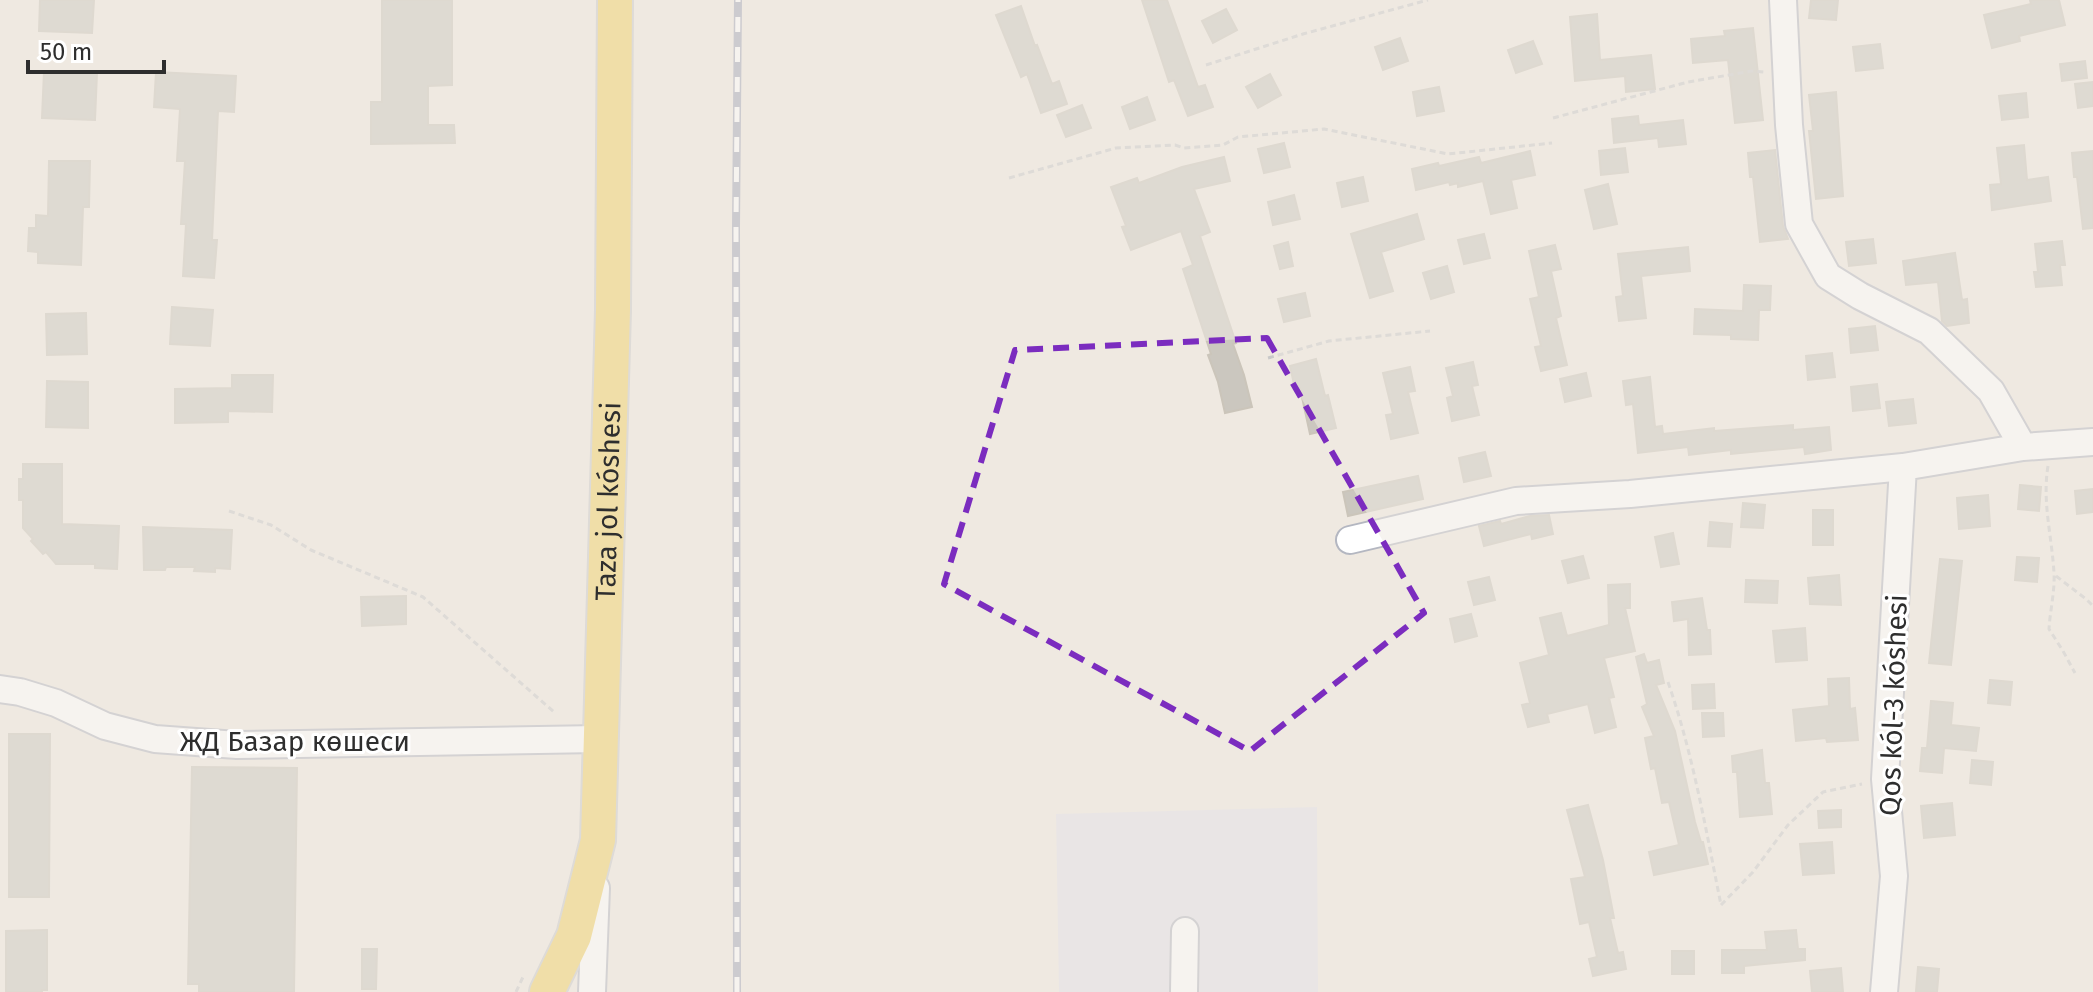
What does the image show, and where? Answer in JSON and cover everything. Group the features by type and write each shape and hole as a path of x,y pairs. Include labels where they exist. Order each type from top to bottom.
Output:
{"main road":[{"name":"Taza jol kóshesi","path":"538,979 574,936 598,840 613,310 615,0"}],"street":[{"path":"1783,0 1789,125 1799,224 1828,276 1929,331 1991,391 2023,447"},
{"path":"1350,540 1516,501 1630,494 1903,467 2023,447 2093,442"},
{"name":"Qos kól-3 kóshesi","path":"1884,992 1894,876 1885,779 1903,467"},
{"name":"ЖД Базар көшеси","path":"0,689 56,703 105,726 155,739 237,745 599,739"},
{"path":"592,992 598,840"},
{"path":"1184,992 1185,931"}],"path":[{"path":"1206,65 1303,34 1428,0"},
{"path":"1553,118 1688,82 1752,71 1786,73"},
{"path":"1009,178 1116,148 1223,145 1238,137 1324,129 1448,154 1552,143"},
{"path":"1268,358 1329,341 1430,331"},
{"path":"2051,445 2046,481 2055,575 2049,629 2075,673"},
{"path":"229,511 271,525 311,550 423,597 554,712"},
{"path":"2055,575 2093,606"},
{"path":"1668,682 1684,728 1721,905 1753,872 1788,825 1823,792 1885,779"},
{"path":"516,992 538,979"}],"highlighted area":[{"path":"1267,338 1424,613 1250,751 944,584 1015,350"}],"shaded area":[{"path":"1317,807 1318,992 1059,992 1056,814"}],"building":[{"path":"40,0 94,0 92,33 39,31"},
{"path":"382,0 452,0 452,85 428,86 428,125 454,125 455,143 371,144 371,102 382,102"},
{"path":"1142,0 1167,0 1198,87 1205,85 1213,107 1188,116 1174,80 1169,82"},
{"path":"1811,0 1838,0 1836,20 1809,18"},
{"path":"2030,0 2059,0 2065,25 2019,36 2020,41 1992,48 1984,15 2031,4"},
{"path":"1021,6 1052,84 1059,81 1067,104 1041,113 1027,74 1021,77 996,15"},
{"path":"1226,9 1237,30 1213,43 1202,21"},
{"path":"1597,14 1600,60 1651,55 1655,89 1626,92 1625,76 1575,81 1570,17"},
{"path":"1753,28 1763,120 1735,123 1728,60 1693,63 1691,39 1725,36 1724,31"},
{"path":"1400,38 1408,61 1383,70 1375,47"},
{"path":"1533,41 1542,64 1516,73 1508,50"},
{"path":"1880,44 1883,68 1856,71 1853,47"},
{"path":"2085,61 2087,78 2062,81 2060,64"},
{"path":"44,71 97,73 95,120 42,118"},
{"path":"156,72 236,76 234,112 218,111 212,240 217,240 214,278 183,276 186,224 181,224 185,161 177,161 180,109 154,107"},
{"path":"1270,74 1281,95 1258,108 1246,87"},
{"path":"2093,82 2093,106 2078,108 2075,84"},
{"path":"1439,87 1444,111 1417,116 1413,92"},
{"path":"1836,92 1843,196 1816,199 1809,131 1813,131 1809,95"},
{"path":"2026,93 2028,117 2002,120 1999,96"},
{"path":"1147,97 1155,120 1130,129 1122,107"},
{"path":"1082,105 1091,128 1066,137 1057,115"},
{"path":"1638,116 1639,125 1683,120 1686,144 1659,147 1658,138 1614,143 1612,119"},
{"path":"1284,143 1290,167 1264,173 1258,149"},
{"path":"2024,145 2027,180 2048,177 2051,201 1992,210 1990,185 2001,184 1997,148"},
{"path":"1625,148 1628,172 1601,175 1599,151"},
{"path":"1775,150 1783,226 1788,239 1760,242 1748,153"},
{"path":"1530,151 1535,175 1511,180 1517,208 1491,214 1483,181 1458,187 1458,183 1450,185 1449,182 1416,190 1412,169 1479,157 1481,163"},
{"path":"2093,151 2093,228 2083,229 2072,153"},
{"path":"1224,157 1230,181 1194,189 1210,232 1200,236 1236,343 1233,344 1252,407 1225,413 1208,355 1211,354 1183,269 1193,265 1181,231 1131,250 1122,227 1126,226 1111,187 1137,178 1139,183 1182,167"},
{"path":"49,161 90,161 89,207 83,207 81,265 38,263 38,252 28,251 29,228 36,228 36,215 48,216"},
{"path":"1363,177 1368,201 1342,207 1337,183"},
{"path":"1608,184 1617,224 1594,229 1585,190"},
{"path":"1294,195 1300,219 1273,225 1268,202"},
{"path":"1417,214 1424,239 1381,252 1393,291 1370,298 1351,234"},
{"path":"1484,234 1490,258 1464,264 1458,240"},
{"path":"1873,239 1876,263 1849,266 1846,242"},
{"path":"2062,241 2065,265 2060,265 2062,285 2036,287 2035,244"},
{"path":"1288,242 1293,266 1280,269 1274,246"},
{"path":"1555,245 1561,269 1551,271 1561,316 1556,318 1567,365 1541,371 1535,347 1541,346 1530,299 1539,297 1529,251"},
{"path":"1688,247 1690,271 1641,276 1646,318 1619,321 1616,297 1623,296 1618,254"},
{"path":"1955,253 1962,300 1967,299 1969,323 1947,326 1942,321 1938,282 1906,285 1903,261"},
{"path":"1447,266 1454,292 1431,299 1423,273"},
{"path":"1744,285 1771,286 1770,310 1759,310 1758,340 1731,339 1731,335 1694,334 1695,309 1743,311"},
{"path":"1305,293 1310,316 1284,322 1278,299"},
{"path":"172,307 213,310 210,346 170,344"},
{"path":"86,313 87,354 47,355 46,314"},
{"path":"1875,326 1878,350 1851,353 1849,329"},
{"path":"1832,353 1835,377 1808,380 1806,356"},
{"path":"1316,359 1336,428 1310,434 1300,388 1295,389 1290,366"},
{"path":"1473,362 1478,385 1472,386 1479,415 1452,421 1447,398 1453,396 1446,368"},
{"path":"1410,367 1415,391 1408,392 1418,433 1391,439 1386,415 1393,414 1383,373"},
{"path":"1586,373 1591,396 1565,402 1560,379"},
{"path":"232,375 273,375 272,412 228,411 228,422 175,423 175,389 232,388"},
{"path":"1650,377 1655,427 1662,426 1663,434 1714,428 1714,431 1793,425 1793,430 1829,427 1831,450 1805,454 1804,447 1689,455 1688,447 1638,453 1633,404 1626,405 1623,381"},
{"path":"47,381 88,382 88,428 46,427"},
{"path":"1877,384 1880,408 1853,411 1851,387"},
{"path":"1913,399 1916,423 1889,426 1886,402"},
{"path":"1485,452 1491,476 1464,482 1459,458"},
{"path":"23,464 62,464 62,524 119,526 117,569 95,568 95,564 56,564 31,541 33,539 23,528 23,500 19,500"},
{"path":"1418,476 1423,499 1348,516 1343,492"},
{"path":"2020,485 2041,487 2039,511 2018,509"},
{"path":"2093,489 2093,512 2077,514 2075,491"},
{"path":"1988,495 1990,526 1959,529 1957,498"},
{"path":"1743,503 1765,505 1763,528 1741,527"},
{"path":"1813,510 1833,510 1833,545 1813,545"},
{"path":"1549,515 1553,534 1532,539 1531,534 1484,546 1479,526"},
{"path":"1710,522 1732,524 1730,547 1708,546"},
{"path":"143,527 232,530 230,569 215,568 215,572 194,571 195,567 144,570"},
{"path":"1673,533 1679,564 1661,567 1655,537"},
{"path":"1583,556 1589,578 1568,583 1562,561"},
{"path":"2017,557 2039,558 2037,582 2015,580"},
{"path":"1940,559 1962,561 1951,665 1929,663"},
{"path":"1839,575 1841,605 1810,604 1808,578"},
{"path":"1489,577 1495,600 1474,605 1468,582"},
{"path":"1746,580 1778,581 1777,603 1745,602"},
{"path":"1630,584 1630,608 1625,608 1635,651 1604,658 1614,697 1609,698 1616,727 1595,733 1588,704 1547,714 1549,722 1528,727 1522,705 1530,703 1520,663 1549,655 1540,618 1561,613 1567,636 1609,625 1608,585"},
{"path":"406,596 406,624 362,626 361,597"},
{"path":"1702,598 1707,630 1710,630 1711,654 1689,655 1688,619 1674,621 1672,602"},
{"path":"1471,614 1477,636 1455,642 1450,619"},
{"path":"1805,628 1807,660 1776,662 1773,631"},
{"path":"1644,654 1647,663 1659,660 1664,683 1656,685 1675,731 1695,822 1708,864 1654,875 1649,852 1679,845 1669,802 1662,803 1655,768 1651,769 1645,738 1654,736 1642,707 1647,704 1636,657"},
{"path":"1849,678 1850,709 1855,708 1858,740 1827,742 1826,738 1796,741 1793,710 1829,706 1828,679"},
{"path":"1990,680 2012,682 2010,705 1988,703"},
{"path":"1714,684 1715,708 1693,709 1692,685"},
{"path":"1931,701 1953,703 1951,725 1979,728 1976,751 1944,748 1942,773 1920,771 1922,748 1927,748"},
{"path":"1702,713 1723,713 1724,736 1703,737"},
{"path":"9,734 50,734 49,897 9,897"},
{"path":"1762,750 1772,814 1740,817 1737,772 1733,772 1732,756"},
{"path":"1972,760 1993,762 1991,785 1970,783"},
{"path":"192,767 297,768 294,992 199,992 199,984 188,984"},
{"path":"1952,803 1955,835 1924,838 1921,806"},
{"path":"1588,805 1603,860 1618,953 1623,952 1626,969 1593,976 1589,959 1597,957 1589,922 1580,924 1571,879 1585,877 1567,810"},
{"path":"1841,810 1841,827 1819,828 1818,811"},
{"path":"1832,842 1834,873 1803,875 1800,844"},
{"path":"47,930 47,990 6,992 6,931"},
{"path":"1796,930 1798,949 1805,949 1805,960 1744,966 1744,973 1722,973 1722,950 1767,950 1765,932"},
{"path":"362,949 377,949 376,989 362,989"},
{"path":"1672,951 1694,951 1694,974 1672,974"},
{"path":"1918,967 1939,969 1937,992 1916,991"},
{"path":"1841,968 1843,992 1812,992 1810,971"}],"railway":[{"path":"737,992 738,0"}]}
